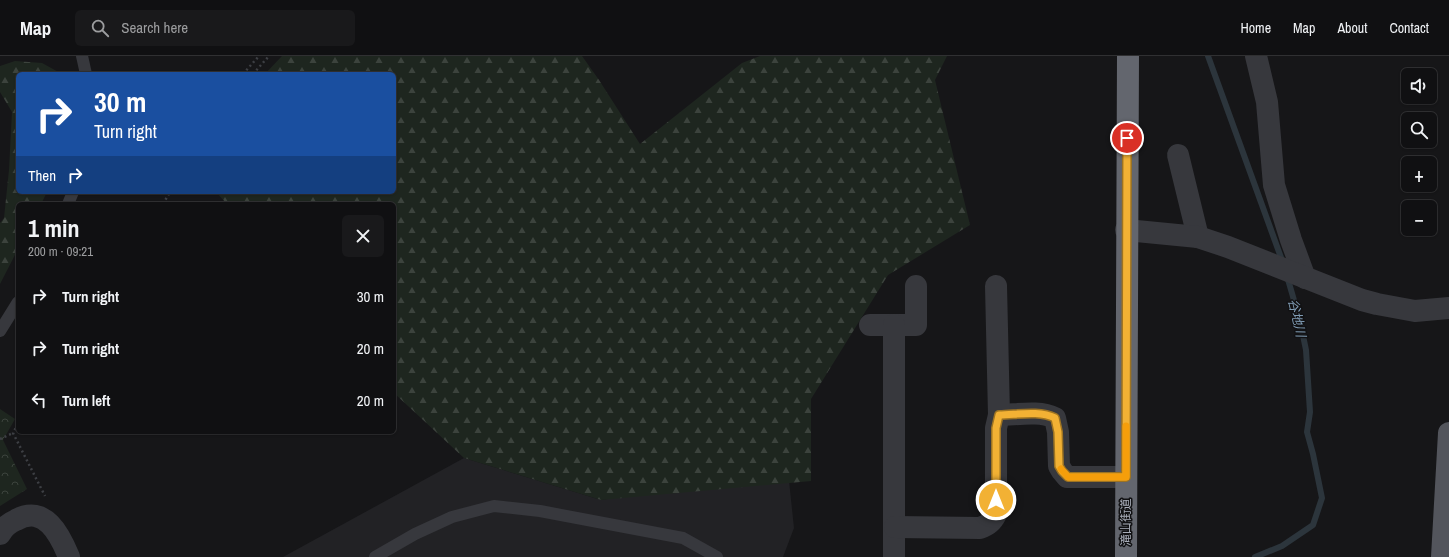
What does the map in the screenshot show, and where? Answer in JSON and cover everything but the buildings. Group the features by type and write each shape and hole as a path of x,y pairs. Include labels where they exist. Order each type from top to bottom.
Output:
{"highway":[{"name":"滝山街道","path":"1126,557 1126,230 1128,56"}],"main road":[{"path":"1442,557 1449,433"}],"street":[{"path":"1256,56 1267,102 1274,185 1302,276"},
{"path":"1178,154 1198,237"},
{"path":"1126,230 1198,237 1362,300 1377,304 1415,311 1449,308"},
{"path":"870,325 916,325 916,286"},
{"path":"895,527 980,528 993,521 996,514 996,428 999,415 996,286"},
{"path":"894,325 894,557"},
{"path":"999,415 1040,414 1049,415 1055,418 1058,432 1059,466 1068,477 1126,477"},
{"path":"0,534 7,525 22,516 40,518 48,522 56,531 69,557"}],"lane":[{"path":"82,56 86,72"},
{"path":"0,331 16,305"},
{"path":"375,557 452,516 494,506 540,511 683,538 717,557"}],"path":[{"path":"245,72 259,56"},
{"path":"255,72 269,56"},
{"path":"0,439 13,433 16,428"},
{"path":"13,433 46,497"}],"shaded area":[{"path":"464,458 601,500 788,471 794,528 783,557 283,557"}],"green space":[{"path":"282,56 582,56 640,144 742,63 760,56 947,56 935,80 970,225 888,275 811,399 811,481 601,500 464,458 396,395 396,202 225,202 218,194 396,194 396,72 267,72"},
{"path":"15,61 42,63 58,72 16,72 16,194 46,194 42,202 16,202 16,253 0,284 0,223 4,218 9,170 12,112 0,92 0,66"},
{"path":"0,409 15,419 3,440 27,489 0,506"}],"waterway":[{"name":"谷地川","path":"1208,56 1283,263"},
{"name":"谷地川","path":"1255,557 1282,546 1313,525 1322,498 1307,432 1310,412 1306,350 1300,321 1287,276"}],"slow traffic":[{"path":"1061,469 1068,477 1076,478 1126,477 1126,426"}],"route":[{"path":"996,500 996,428 999,415 1040,414 1049,415 1055,418 1058,432 1059,466 1068,477 1126,477 1127,138"}]}
